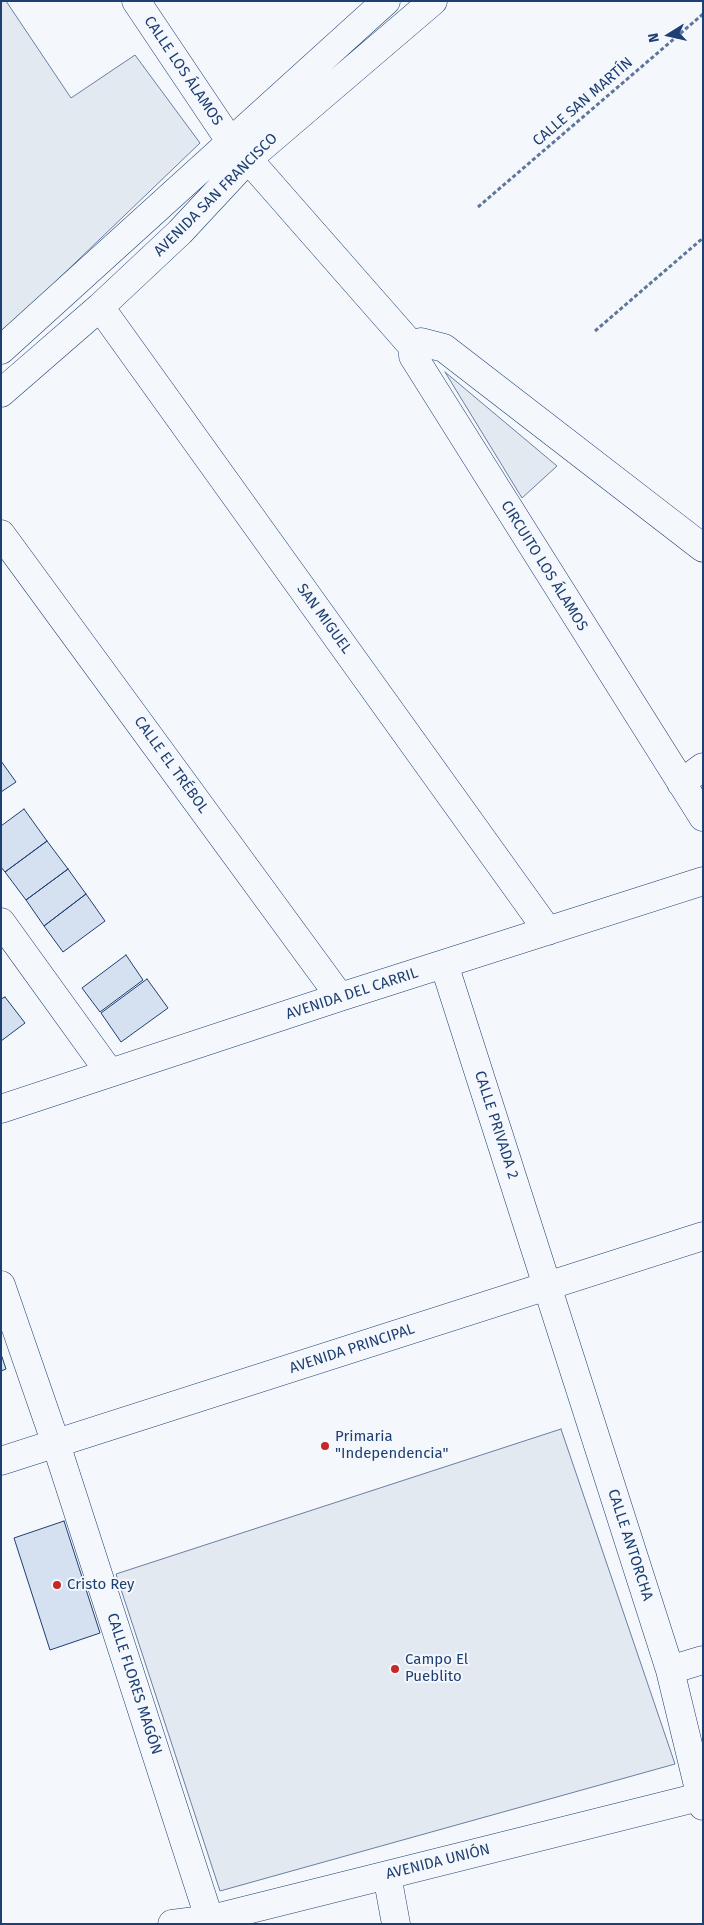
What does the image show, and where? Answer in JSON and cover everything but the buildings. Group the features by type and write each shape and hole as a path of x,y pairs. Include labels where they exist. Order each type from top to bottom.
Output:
{"street":[{"name":"CALLE LOS ÁLAMOS","path":"136,1 239,150"},
{"name":"AVENIDA SAN FRANCISCO","path":"1,393 100,307 180,232 239,150 386,1"},
{"name":"AVENIDA SAN FRANCISCO","path":"1,350 158,209 239,150 433,1"},
{"name":"CIRCUITO LOS ÁLAMOS","path":"239,150 413,347 413,356 703,817"},
{"path":"158,209 180,232"},
{"name":"SAN MIGUEL","path":"100,307 548,931"},
{"path":"413,347 422,342 444,348 703,548"},
{"name":"CALLE EL TRÉBOL","path":"1,534 340,997"},
{"path":"681,783 703,767"},
{"name":"AVENIDA DEL CARRIL","path":"1,1108 340,997 703,882"},
{"path":"1,922 110,1073"},
{"name":"CALLE PRIVADA 2","path":"444,964 548,1286"},
{"name":"AVENIDA PRINCIPAL","path":"1,1462 703,1236"},
{"name":"CALLE FLORES MAGÓN","path":"1,1285 56,1444 211,1921"},
{"name":"CALLE ANTORCHA","path":"548,1286 670,1670 702,1800"},
{"path":"670,1670 703,1660"},
{"name":"AVENIDA UNIÓN","path":"172,1924 211,1921 387,1875 702,1800"},
{"path":"387,1875 396,1924"}],"path":[{"name":"CALLE SAN MARTÍN","path":"478,207 703,14"},
{"path":"595,331 703,238"}],"shaded area":[{"path":"1,1 6,1 71,98 135,55 200,143 1,334"},
{"path":"445,372 557,466 522,498"},
{"name":"Campo El Pueblito","path":"561,1429 675,1764 220,1891 116,1574"}],"place":[{"name":"Primaria \"Independencia\"","path":"325,1446"},
{"name":"Cristo Rey","path":"57,1585"},
{"name":"Campo El Pueblito","path":"395,1669"}]}
